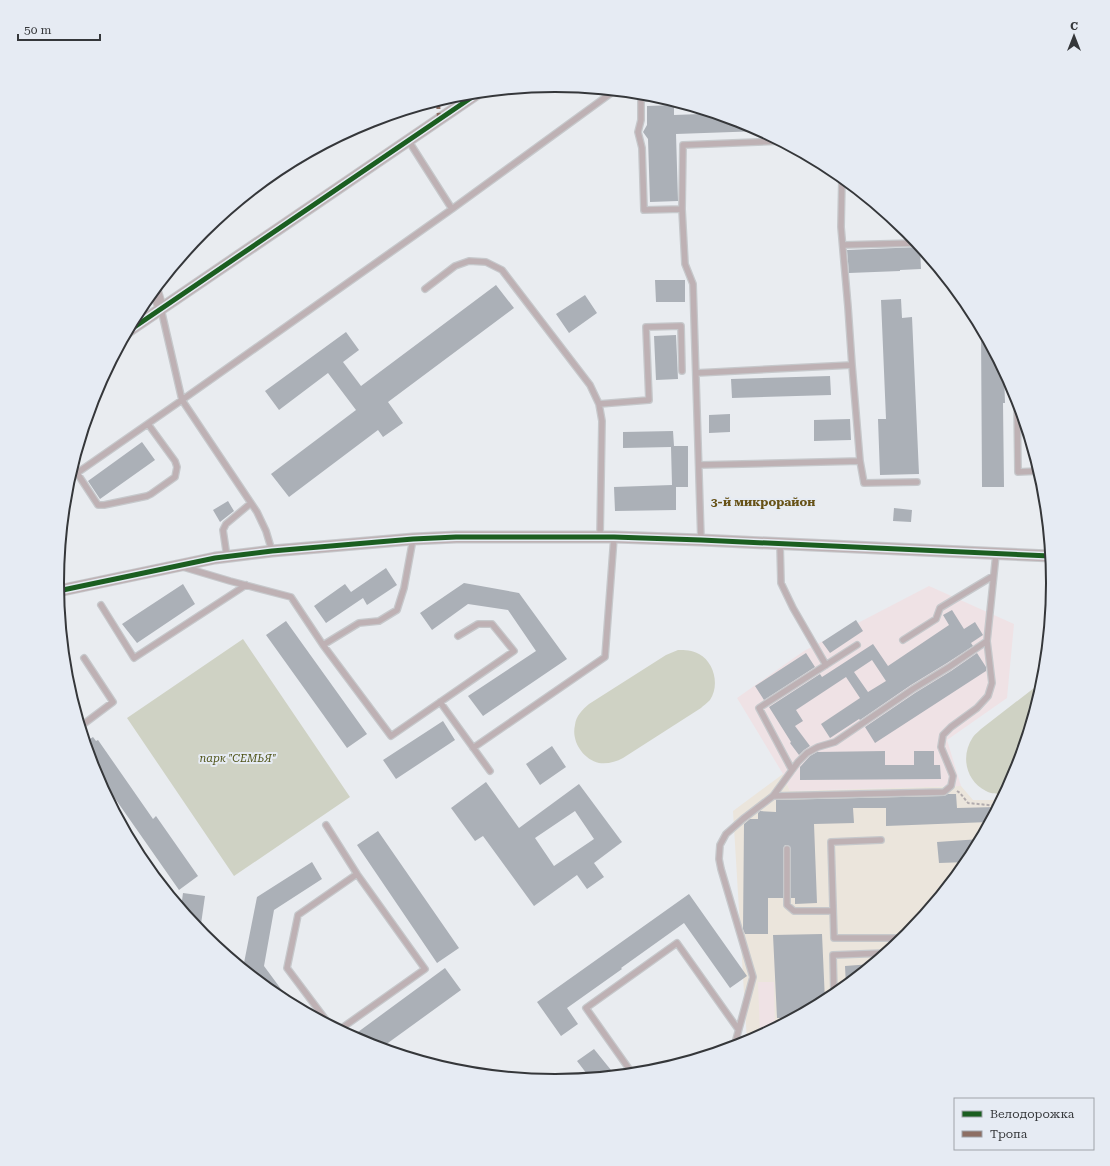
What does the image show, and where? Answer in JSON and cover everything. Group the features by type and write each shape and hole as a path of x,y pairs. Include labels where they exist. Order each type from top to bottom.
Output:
{"street":[{"path":"138,325 467,100"},
{"path":"157,296 161,309"},
{"path":"64,589 227,556 413,539 456,537 614,537 1045,556"}],"lane":[{"path":"148,424 175,461 177,468 175,477 147,496 98,505 77,473 452,209 608,95"},
{"path":"641,99 641,120 638,132 642,148 644,210 682,209"},
{"path":"408,140 452,209"},
{"path":"701,540 693,284 685,264 682,209 683,145 769,141"},
{"path":"842,185 841,227 860,462 864,483 917,482"},
{"path":"843,245 909,243"},
{"path":"425,289 455,266 470,261 486,262 502,270 590,385 599,404 602,421 600,537"},
{"path":"161,309 182,400 257,512 266,531 272,551"},
{"path":"599,404 649,400 646,327 681,326 682,371"},
{"path":"696,373 852,365"},
{"path":"1017,418 1018,472 1033,471"},
{"path":"699,465 860,462"},
{"path":"227,556 223,530 226,524 251,503"},
{"path":"473,748 605,657 614,537"},
{"path":"323,645 359,623 379,622 398,610 404,588 413,539"},
{"path":"780,544 781,583 793,608 826,665"},
{"path":"773,796 944,792 951,786 953,776 941,747 943,735 951,727 977,708 988,696 992,683 987,641 996,554"},
{"path":"179,566 291,597 323,645 391,736 514,651 492,624 478,624 458,636"},
{"path":"903,640 936,619 940,608 993,576"},
{"path":"101,605 134,658 246,585"},
{"path":"736,1040 753,977 719,859 720,845 726,834 773,796 792,770 807,753 818,746 835,742 987,641"},
{"path":"792,770 760,708 857,645"},
{"path":"84,658 113,702 85,723"},
{"path":"440,702 490,771"},
{"path":"326,825 357,874 425,969 344,1026"},
{"path":"881,840 831,842 834,938 894,938"},
{"path":"787,849 787,905 794,912 833,912"},
{"path":"319,1013 287,968 298,915 357,874"},
{"path":"629,1068 586,1008 676,943 738,1029"},
{"path":"834,987 833,955 877,953"}],"path":[{"path":"951,786 960,793 968,803 992,805"}],"shaded area":[{"path":"929,586 1014,624 1007,698 947,740 961,786 790,791 783,774 737,698 804,651"},
{"path":"783,774 790,791 961,786 973,800 995,800 980,829 945,882 924,907 879,952 854,973 828,991 800,1008 747,1035 733,811"},
{"path":"758,982 774,982 775,1021 760,1029"}],"green space":[{"name":"парк \"СЕМЬЯ\"","path":"243,639 350,797 234,876 127,718"},
{"path":"678,650 688,650 696,653 704,658 712,668 715,688 710,700 701,708 620,759 612,762 599,763 588,758 577,743 574,731 578,716 582,711 589,704 666,655"},
{"path":"1035,687 1020,741 1009,771 998,794 986,791 979,787 970,775 967,767 966,760 969,744 981,729"}],"building":[{"path":"667,105 674,107 674,115 699,114 748,131 676,134 678,201 650,202 648,139 643,132 647,125 647,106"},
{"path":"913,247 920,255 921,269 849,273 847,250"},
{"path":"655,280 685,280 685,302 656,302"},
{"path":"496,285 514,308 388,402 403,423 383,437 378,430 289,497 271,474 356,410 328,373 279,410 265,391 346,332 359,350 343,362 361,386"},
{"path":"585,295 597,313 569,333 556,314"},
{"path":"901,299 902,318 912,317 919,474 880,475 878,419 886,419 881,300"},
{"path":"676,335 678,379 656,380 654,336"},
{"path":"981,340 1004,386 1005,403 1003,403 1004,487 982,487"},
{"path":"830,376 831,395 732,398 731,379"},
{"path":"730,414 730,432 709,433 709,415"},
{"path":"850,419 851,440 814,441 814,420"},
{"path":"673,431 674,446 688,446 688,487 676,487 676,510 615,511 614,487 672,485 671,447 623,448 623,432"},
{"path":"142,442 155,460 100,499 88,481"},
{"path":"228,501 234,511 220,522 213,510"},
{"path":"894,508 912,510 911,522 893,521"},
{"path":"386,568 397,585 367,605 363,598 326,623 314,606 345,584 351,592"},
{"path":"464,583 519,593 567,659 483,716 468,696 536,651 508,610 468,604 432,630 420,613"},
{"path":"183,584 195,604 137,643 122,624"},
{"path":"952,610 964,629 975,622 983,635 971,643 973,646 830,738 821,724 860,698 846,677 796,710 803,721 795,726 810,746 799,755 790,743 791,742 769,707 820,674 822,677 873,644 888,666 949,625 943,615","holes":["872,660 886,681 868,692 854,672"]},
{"path":"856,620 863,631 830,653 822,642"},
{"path":"286,621 367,734 347,748 266,635"},
{"path":"806,653 815,667 764,700 755,686"},
{"path":"977,653 986,667 986,671 875,743 865,727"},
{"path":"443,721 455,740 396,779 383,760"},
{"path":"93,737 96,741 98,740 153,819 156,816 198,876 179,890 113,795 101,771 89,739"},
{"path":"552,746 566,767 540,785 526,764"},
{"path":"885,751 885,765 914,765 914,751 934,751 934,765 940,765 941,779 800,780 800,767 810,756 817,752"},
{"path":"486,782 519,828 579,784 622,842 594,863 604,877 587,889 577,875 534,906 483,836 475,841 451,808","holes":["575,811 594,839 554,866 535,838"]},
{"path":"948,794 956,794 957,808 991,807 984,822 886,826 886,808 853,808 854,823 814,824 817,903 795,904 795,898 791,898 791,849 789,846 785,845 783,849 783,898 768,898 768,934 745,934 743,929 744,824 750,819 758,819 758,813 760,811 776,812 776,800 944,796"},
{"path":"378,831 459,948 437,963 357,845"},
{"path":"973,839 959,862 939,863 937,842"},
{"path":"312,862 322,879 274,910 264,966 283,991 244,963 257,897"},
{"path":"183,893 205,896 201,923 186,907 182,902"},
{"path":"689,894 747,976 730,988 684,923 567,1008 578,1024 561,1036 537,1002"},
{"path":"822,934 825,993 781,1018 777,1018 773,935"},
{"path":"864,965 846,979 845,966"},
{"path":"445,968 461,990 386,1044 358,1032"},
{"path":"594,1049 612,1071 586,1073 577,1061"}],"marked path":[{"path":"438,106 439,119"}],"cycle path":[{"path":"138,325 468,100"},
{"path":"64,590 215,558 272,551 413,539 456,537 614,537 1045,556"}],"district":[{"name":"3-й микрорайон","path":"763,502"}]}
